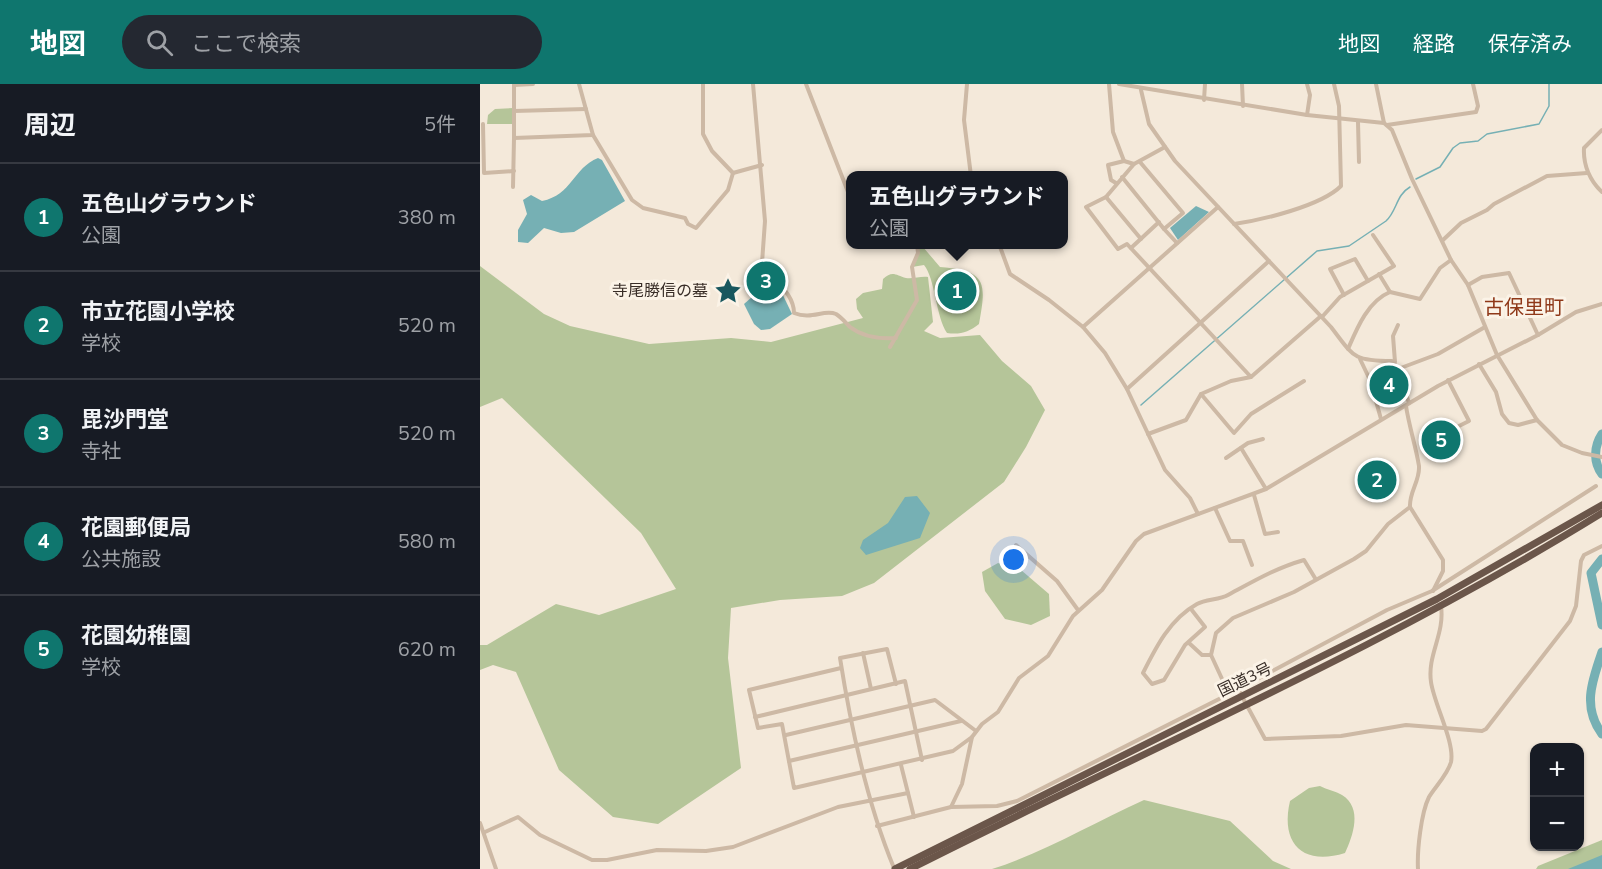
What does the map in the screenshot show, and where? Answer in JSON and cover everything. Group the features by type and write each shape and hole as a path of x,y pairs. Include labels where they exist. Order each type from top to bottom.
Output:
{"highway":[{"name":"国道3号","path":"1439,602 1602,505"},
{"name":"国道3号","path":"910,869 1546,548 1602,513"},
{"name":"国道3号","path":"895,869 1245,699"}],"street":[{"path":"513,187 514,84 533,84"},
{"path":"579,84 593,135 632,200 643,208 685,218 688,224 696,228 728,189 733,173"},
{"path":"703,84 703,134 712,151 733,173"},
{"path":"753,84 762,165 765,236 762,263 788,293 795,306 794,313 811,317 828,312 837,314 855,331 873,337 896,338"},
{"path":"806,84 846,187"},
{"path":"967,84 964,120 970,171"},
{"path":"1109,84 1113,132 1124,161"},
{"path":"1119,84 1141,90 1243,106 1385,124 1476,112 1478,106 1473,84"},
{"path":"1204,100 1205,84"},
{"path":"1242,84 1243,106"},
{"path":"1307,84 1310,95 1307,115"},
{"path":"1234,224 1270,218 1309,203 1341,186 1340,119 1334,84"},
{"path":"1376,84 1385,124 1392,130 1412,179 1451,260 1468,285 1497,355 1537,420 1562,444 1586,454 1602,457"},
{"path":"1141,90 1149,124 1165,147 1348,349 1360,359 1370,380 1381,420"},
{"path":"514,111 586,109"},
{"path":"1358,122 1359,162"},
{"path":"483,124 484,172 514,171"},
{"path":"1602,130 1584,148 1587,173 1602,192"},
{"path":"514,138 593,135"},
{"path":"1165,147 1134,164 1106,197 1086,207 1087,210 1118,249 1127,244 1251,377"},
{"path":"1116,183 1111,180 1108,165 1124,161 1134,164"},
{"path":"1140,162 1183,213 1164,229"},
{"path":"733,173 762,165"},
{"path":"1443,240 1465,219 1487,210 1547,176 1587,173"},
{"path":"1122,177 1177,243"},
{"path":"1106,197 1141,239"},
{"path":"1083,327 1218,207"},
{"path":"1131,248 1159,222"},
{"path":"1148,434 1186,420 1201,394 1231,381 1251,377 1321,317 1344,294 1394,266 1374,234"},
{"path":"890,347 917,300 912,267 918,249"},
{"path":"1001,249 1010,274 1049,300 1083,327 1105,353 1127,389 1165,470 1190,498 1198,514"},
{"path":"1344,294 1330,269 1355,259 1368,281"},
{"path":"1348,349 1363,318 1374,302 1390,292 1420,299 1440,268 1451,260"},
{"path":"1127,389 1269,261"},
{"path":"1468,285 1482,277 1509,273 1538,334"},
{"path":"1379,274 1390,292"},
{"path":"841,668 749,690 758,728 782,724 786,735 794,788 901,765 953,751 972,737 982,724 998,712 1019,678 1048,656 1065,626 1078,610 1102,590 1136,541 1144,534 1157,527 1266,489 1448,380 1586,307 1602,304"},
{"path":"1398,325 1393,336 1395,363 1408,405 1419,466 1418,479 1410,498 1410,507 1443,560 1443,570 1432,591"},
{"path":"1398,369 1438,354 1485,327"},
{"path":"1360,359 1395,363"},
{"path":"1479,364 1496,392 1502,414 1509,423 1518,425 1537,420"},
{"path":"1448,380 1469,421 1458,427"},
{"path":"1201,394 1234,433 1251,414 1304,381"},
{"path":"1226,458 1241,448 1263,439"},
{"path":"1241,448 1266,489"},
{"path":"877,826 951,807 998,806 1017,801 1229,694 1387,610 1432,591 1596,486"},
{"path":"1254,495 1265,534 1278,532"},
{"path":"1229,694 1210,655 1216,633 1233,618 1294,592 1366,550 1388,524 1410,507"},
{"path":"1215,508 1230,541 1243,541 1252,566"},
{"path":"1016,544 1057,581 1078,610"},
{"path":"1238,689 1265,739 1341,736 1406,725 1444,729 1486,729 1570,621 1576,606 1581,561 1584,555 1602,546"},
{"path":"1191,609 1205,627 1185,645 1164,680 1152,684 1143,673 1165,634 1191,609 1198,603 1225,597 1263,574 1304,560 1315,578"},
{"path":"1418,869 1419,837 1428,800 1451,762 1431,682 1432,657 1443,623 1439,602 1432,591"},
{"path":"1189,643 1202,655 1210,655"},
{"path":"895,869 877,826 870,801 840,658 887,649 896,684"},
{"path":"863,653 871,689"},
{"path":"755,717 904,681 922,760"},
{"path":"786,735 935,700 976,731"},
{"path":"789,761 962,720"},
{"path":"951,807 962,784 972,737"},
{"path":"901,765 914,817"},
{"path":"485,832 518,817 540,835 592,860 607,860 657,850 706,851 733,847 838,807 908,793"},
{"path":"480,823 496,869"}],"green space":[{"path":"514,108 514,124 487,124 488,115 495,109"},
{"path":"918,249 925,249 940,267 975,275 980,281 983,298 979,324 964,332 947,333 940,317 928,271 924,265 912,267"},
{"path":"480,266 544,314 570,326 649,344 731,338 771,342 863,318 857,309 856,299 863,293 882,289 883,279 889,275 894,274 906,278 928,277 933,322 924,331 940,338 980,335 1002,361 1031,386 1045,410 1004,482 874,583 842,596 780,600 731,608 728,658 741,768 658,824 613,817 559,770 516,672 493,665 480,670 480,645 487,645 556,604 599,615 676,589 641,533 502,398 480,407"},
{"path":"998,563 1021,570 1049,594 1050,616 1031,625 1005,619 985,591 982,572"},
{"path":"1320,786 1342,795 1352,807 1353,831 1345,853 1330,856 1307,854 1292,840 1288,829 1290,801 1309,788"},
{"path":"1144,800 1230,821 1273,861 1291,869 992,869 1050,846"},
{"path":"1602,840 1602,869 1536,869 1538,866 1575,851 1584,851 1584,847"}],"water":[{"path":"598,158 602,160 625,201 574,232 561,233 544,228 528,243 518,242 518,230 527,214 523,200 531,195 542,201 552,198 560,193 583,168"},
{"path":"1196,206 1209,212 1178,240 1170,228"},
{"path":"779,287 792,314 770,329 761,330 754,324 744,304 752,297"},
{"path":"917,496 930,513 920,538 866,555 860,548 863,540 888,523 905,497"},
{"path":"1602,855 1602,869 1568,869"}],"waterway":[{"path":"1416,179 1440,167 1453,148 1460,143 1478,141 1487,134 1539,124 1549,106 1549,84"},
{"path":"1141,405 1317,251 1349,246 1386,221 1402,194 1410,187"},
{"path":"1602,434 1597,444 1596,454 1597,464 1602,474"},
{"path":"1602,559 1591,573 1602,625"},
{"path":"1602,652 1591,694 1592,714 1602,734"}],"place":[{"name":"毘沙門堂","path":"766,281"},
{"name":"寺尾勝信の墓","path":"728,291"},
{"name":"五色山グラウンド","path":"957,291"},
{"name":"花園郵便局","path":"1389,385"},
{"name":"花園幼稚園","path":"1441,440"},
{"name":"市立花園小学校","path":"1377,480"}],"district":[{"name":"古保里町","path":"1524,307"}]}
